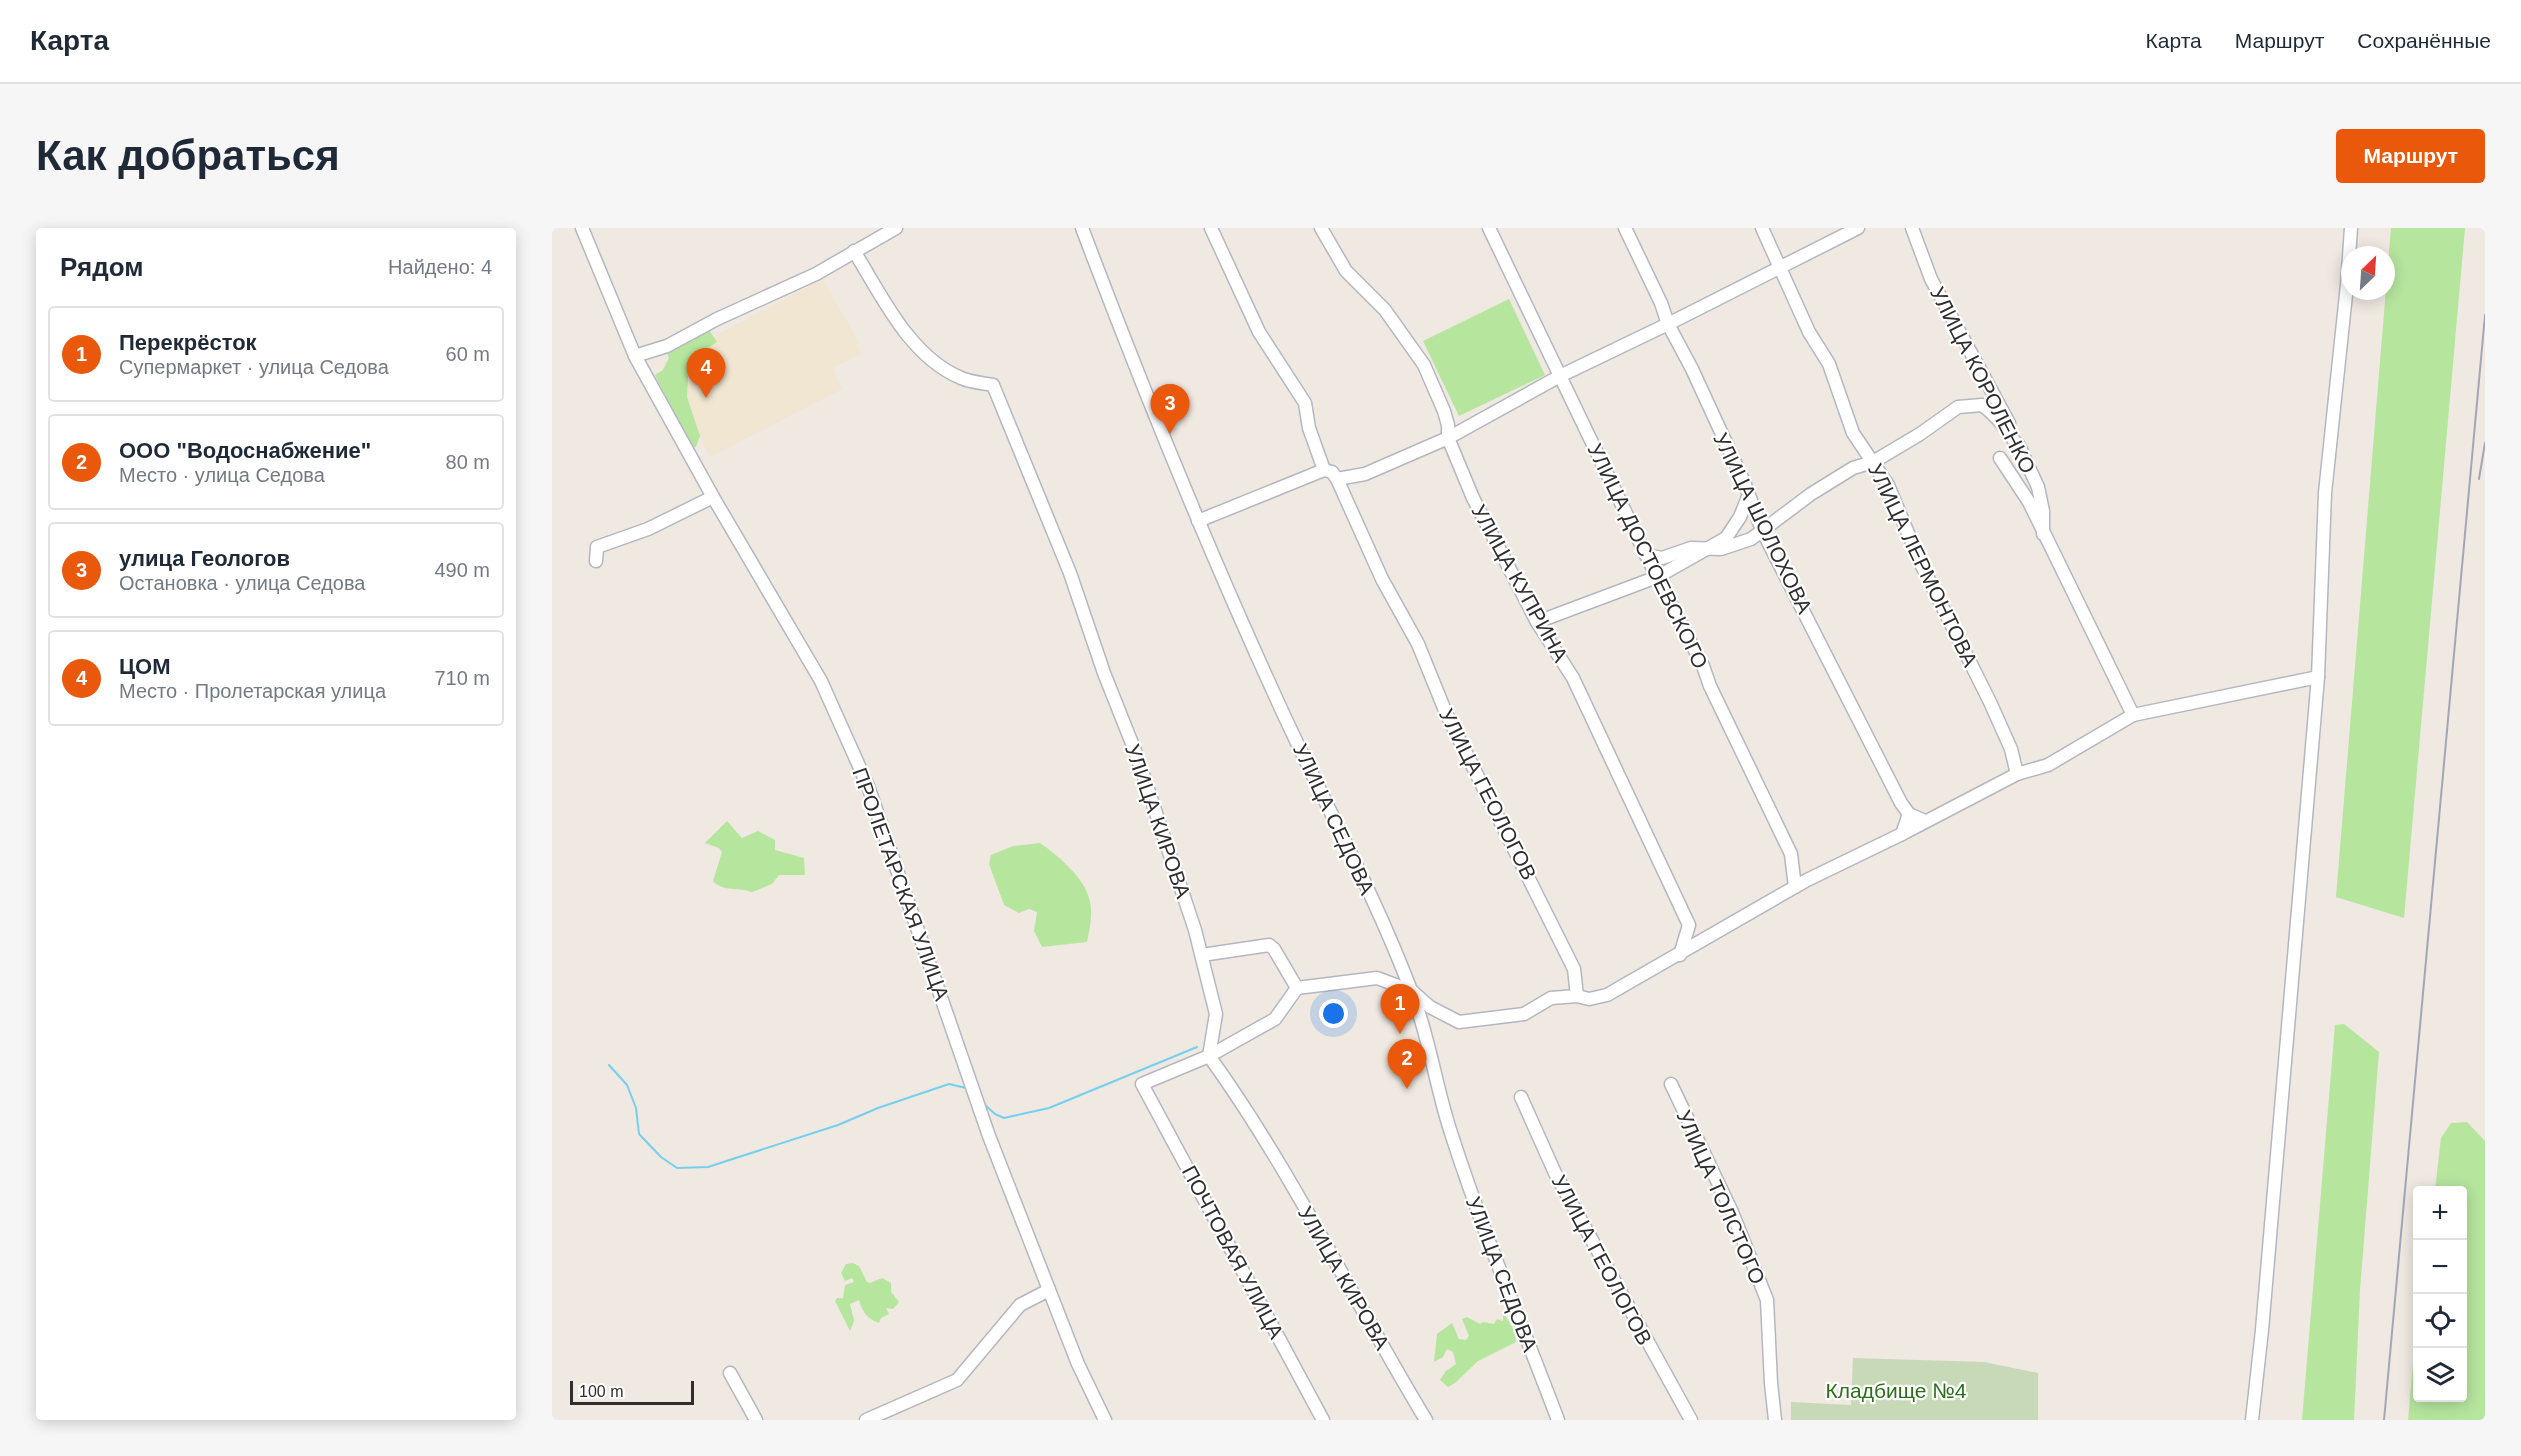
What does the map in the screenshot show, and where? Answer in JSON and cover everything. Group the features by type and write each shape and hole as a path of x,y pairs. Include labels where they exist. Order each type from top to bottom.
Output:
{"street":[{"name":"ПРОЛЕТАРСКАЯ УЛИЦА","path":"582,228 635,356 713,497 821,681 868,786 948,1014 969,1081 1078,1364 1105,1420"},
{"path":"635,356 667,346 717,319 816,274 896,228"},
{"name":"УЛИЦА СЕДОВА","path":"1082,228 1198,521 1277,699 1412,991 1425,1012 1450,1133 1490,1246 1558,1420"},
{"path":"1211,228 1259,332 1305,403 1309,428 1324,470"},
{"name":"УЛИЦА КУПРИНА","path":"1321,228 1346,271 1385,310 1424,365 1444,411 1448,425 1448,438 1473,498 1537,622 1573,678 1689,925"},
{"name":"УЛИЦА ДОСТОЕВСКОГО","path":"1489,228 1646,555 1703,666 1710,686 1787,845 1791,854 1795,887"},
{"name":"УЛИЦА ШОЛОХОВА","path":"1625,228 1744,482 1762,530 1890,782 1909,814"},
{"name":"УЛИЦА ЛЕРМОНТОВА","path":"1762,228 1809,332 1829,364 1853,433 1881,471 1920,562 1990,702 2011,749 2017,774"},
{"path":"1198,521 1324,470 1332,472 1337,479 1365,474 1448,438 1560,376 1858,228"},
{"name":"УЛИЦА КОРОЛЕНКО","path":"1912,228 1923,262 2001,407 2038,487 2043,511 2043,534"},
{"path":"2252,1420 2262,1330 2318,677 2325,493 2351,228"},
{"name":"УЛИЦА КИРОВА","path":"854,251 901,328 922,351 954,375 993,385 1070,573 1104,673 1137,756 1202,955 1216,1014 1209,1056 1237,1095 1333,1255 1398,1374 1426,1420"},
{"path":"1646,555 1662,558 1691,548 1706,550 1751,539 1811,494 1853,468 1873,462 1920,434 1958,406 1982,405 1994,413 2021,451"},
{"name":"УЛИЦА КОРОЛЕНКО","path":"2000,458 2029,502 2133,715"},
{"name":"УЛИЦА ГЕОЛОГОВ","path":"1337,479 1382,579 1418,644 1446,712 1561,940 1574,969 1577,996"},
{"path":"1537,622 1657,577 1706,550 1726,538 1740,517 1748,496"},
{"path":"596,561 597,547 648,530 713,497"},
{"path":"1425,1012 1459,1022 1524,1014 1551,998 1577,996 1589,999 1607,995 1795,887 2017,774 2048,765 2133,715 2318,677"},
{"path":"1902,834 1909,814 1925,821"},
{"path":"1680,955 1689,925 1711,937"},
{"path":"1202,955 1269,945 1274,949 1297,988"},
{"path":"1209,1056 1275,1019 1297,988 1377,978 1412,991"},
{"name":"ПОЧТОВАЯ УЛИЦА","path":"1209,1056 1143,1084 1323,1420"},
{"name":"УЛИЦА ТОЛСТОГО","path":"1671,1084 1732,1212 1767,1300 1775,1420"},
{"name":"УЛИЦА ГЕОЛОГОВ","path":"1521,1097 1555,1173 1690,1420"},
{"path":"866,1420 957,1380 1020,1305 1049,1290"},
{"path":"730,1373 756,1420"}],"shaded area":[{"path":"822,279 859,342 857,345 861,354 833,368 842,389 710,457 663,363"}],"green space":[{"path":"2391,228 2465,228 2404,918 2336,897 2385,300 2395,300 2395,246 2390,246"},
{"path":"1509,299 1545,375 1459,416 1423,341"},
{"path":"709,330 717,342 689,360 687,397 700,436 696,447 691,448 655,375 663,370 669,358 667,353"},
{"path":"727,821 742,838 758,831 775,840 775,850 804,858 805,875 779,875 772,884 752,892 721,887 713,881 722,852 719,848 705,843"},
{"path":"1040,843 1068,866 1085,888 1090,901 1091,913 1087,942 1042,947 1034,931 1037,912 1029,909 1019,913 1004,905 989,864 991,855 1013,846"},
{"path":"2344,1024 2379,1052 2360,1290 2354,1420 2302,1420 2335,1025"},
{"path":"2467,1122 2485,1141 2485,1420 2408,1420 2413,1363 2413,1402 2467,1402 2467,1186 2435,1186 2441,1138 2451,1123"},
{"path":"853,1263 859,1266 867,1282 882,1278 891,1283 891,1292 899,1302 893,1309 886,1308 889,1314 881,1318 879,1323 866,1314 859,1300 850,1304 854,1321 850,1331 835,1301 837,1298 843,1298 845,1285 854,1282 852,1278 845,1281 841,1273 846,1264"},
{"path":"1503,1312 1515,1332 1516,1342 1478,1361 1448,1387 1440,1380 1446,1371 1456,1364 1453,1352 1447,1349 1443,1357 1434,1362 1437,1334 1452,1323 1459,1339 1466,1340 1469,1336 1462,1319 1467,1317 1480,1324 1483,1322 1494,1324 1497,1319 1503,1321"},
{"name":"Кладбище №4","path":"1853,1358 1984,1362 2038,1373 2038,1420 1791,1420 1791,1402 1851,1405"}],"waterway":[{"path":"984,1104 995,1114 1004,1118 1049,1108 1197,1047"},
{"path":"609,1065 627,1085 636,1108 639,1134 661,1157 677,1168 708,1167 838,1125 878,1108 949,1084 966,1088"}],"railway":[{"path":"2384,1420 2485,315"},
{"path":"2479,479 2485,443"}],"place":[{"name":"ЦОМ","path":"706,398"},
{"name":"улица Геологов","path":"1170,434"},
{"name":"Перекрёсток","path":"1400,1034"},
{"name":"ООО \"Водоснабжение\"","path":"1407,1089"}]}
